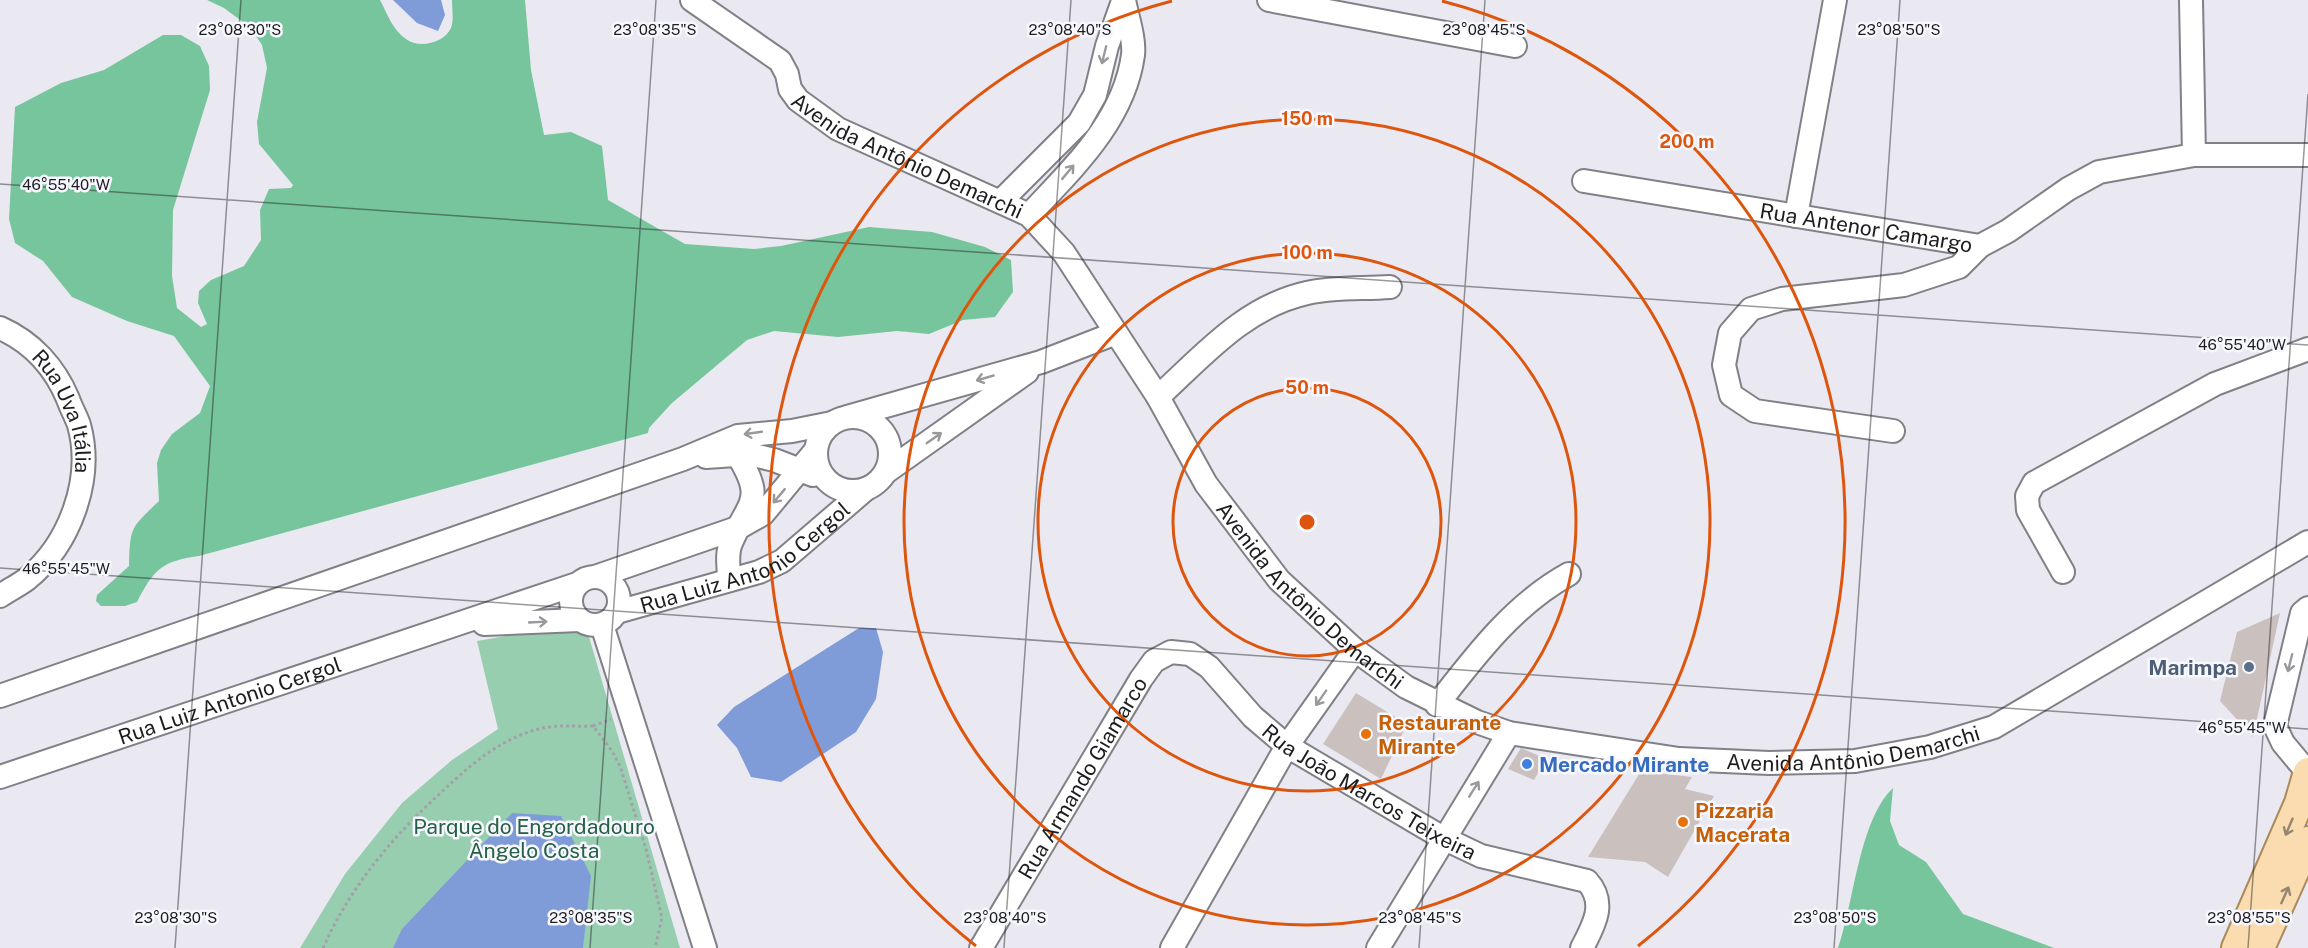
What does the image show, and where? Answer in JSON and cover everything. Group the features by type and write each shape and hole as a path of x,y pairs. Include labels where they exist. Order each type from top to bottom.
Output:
{"main road":[{"path":"2236,948 2299,803 2308,772"},
{"path":"2260,948 2308,841"}],"street":[{"name":"Avenida Antônio Demarchi","path":"693,0 780,61 787,74 790,89 798,100 838,129 1029,215 1064,253 1158,397 1206,484 1279,580 1355,650 1406,687 1437,705 1509,733 1679,759 1758,762 1855,761 1930,747 1994,727 2308,542"},
{"path":"1001,201 1079,123 1095,95 1107,46 1124,0"},
{"path":"1029,215 1098,138 1118,109 1134,53 1124,0"},
{"path":"1269,0 1515,46"},
{"path":"1796,216 1835,0"},
{"path":"2191,0 2194,155"},
{"name":"Rua Antenor Camargo","path":"1584,181 1980,246 2008,231 2068,189 2099,172 2194,155 2308,155"},
{"path":"1893,431 1755,411 1731,396 1724,365 1730,333 1751,309 1782,299 1904,285 1959,267 1980,246"},
{"path":"1158,397 1239,322 1260,309 1307,293 1390,287"},
{"name":"Rua Uva Itália","path":"0,328 37,352 60,381 79,425 83,472 73,515 51,553 27,579 0,596"},
{"path":"0,696 683,459 738,436 792,431 839,420 1041,362 1116,333"},
{"path":"2063,572 2028,510 2027,496 2034,483 2215,384 2308,349"},
{"path":"683,459 737,454 774,460 826,480 838,488 852,491 866,489 886,472 1041,362"},
{"path":"826,480 818,466 816,450 821,435 839,420 860,417 873,422 883,432 889,445 890,458 886,472"},
{"name":"Rua Luiz Antonio Cergol","path":"0,777 459,625 741,527 763,514 816,450"},
{"path":"729,580 730,544 751,509 754,490 750,475 737,454"},
{"name":"Rua Luiz Antonio Cergol","path":"459,625 579,620 586,624 759,572 782,561 866,489"},
{"path":"1437,705 1468,665 1525,604 1548,585 1569,574"},
{"path":"579,620 570,603 586,581"},
{"name":"Rua Luiz Antonio Cergol","path":"586,581 613,584 618,593 609,618"},
{"path":"2308,608 2302,613 2275,726 2283,743 2308,772"},
{"path":"609,618 705,948"},
{"path":"1172,948 1287,746 1355,650"},
{"name":"Rua Armando Giamarco","path":"981,948 1141,679 1154,661 1171,652 1191,654 1209,666"},
{"name":"Rua João Marcos Teixeira","path":"1209,666 1253,717 1287,746 1443,838 1481,856 1587,881 1596,890 1599,906 1582,948"},
{"path":"1378,948 1509,733"}],"path":[{"path":"323,948 335,920 374,862 400,830 465,769 502,744 540,728 593,726 620,766 646,849 662,918 655,948"}],"green space":[{"path":"207,0 380,0 401,36 411,42 424,44 437,41 448,33 453,18 452,0 525,0 531,70 544,135 571,132 602,146 608,200 685,244 754,249 781,246 869,227 932,232 985,247 1011,260 1013,292 995,317 963,320 929,334 897,331 838,337 774,331 747,340 672,403 649,428 648,433 176,561 154,574 137,602 125,606 101,606 96,601 97,595 129,566 130,543 134,529 159,501 157,463 161,450 172,434 200,413 210,386 174,336 127,321 72,297 43,261 15,243 9,219 15,107 61,83 104,70 163,35 181,35 200,46 209,66 210,90 173,210 172,276 177,308 201,327 207,324 198,303 199,291 211,280 244,266 261,240 260,210 269,189 291,188 293,185 259,144 257,122 267,68 262,45 251,28 224,8"},
{"name":"Parque do Engordadouro Ângelo Costa","path":"569,625 587,630 680,948 300,948 345,874 402,803 452,760 498,729 477,641"},
{"path":"1893,788 1890,821 1899,845 1926,862 1963,914 2054,948 1838,948 1872,820"}],"water":[{"path":"393,0 441,0 445,15 438,31 417,23"},
{"path":"859,628 876,628 883,652 876,699 856,732 781,782 751,777 737,748 717,725 734,707"},
{"path":"512,813 561,816 591,876 583,948 393,948 402,929"}],"building":[{"name":"Marimpa","path":"2280,613 2253,737 2220,701 2237,632"},
{"name":"Restaurante Mirante","path":"1356,693 1407,724 1381,779 1323,744"},
{"name":"Mercado Mirante","path":"1521,748 1546,759 1534,780 1508,769"},
{"path":"1641,771 1692,777 1685,789 1714,796 1668,877 1645,862 1588,857"}],"place":[{"name":"Marimpa","path":"2249,667"},
{"name":"Restaurante Mirante","path":"1366,734"},
{"name":"Mercado Mirante","path":"1527,764"},
{"name":"Pizzaria Macerata","path":"1683,822"}]}
